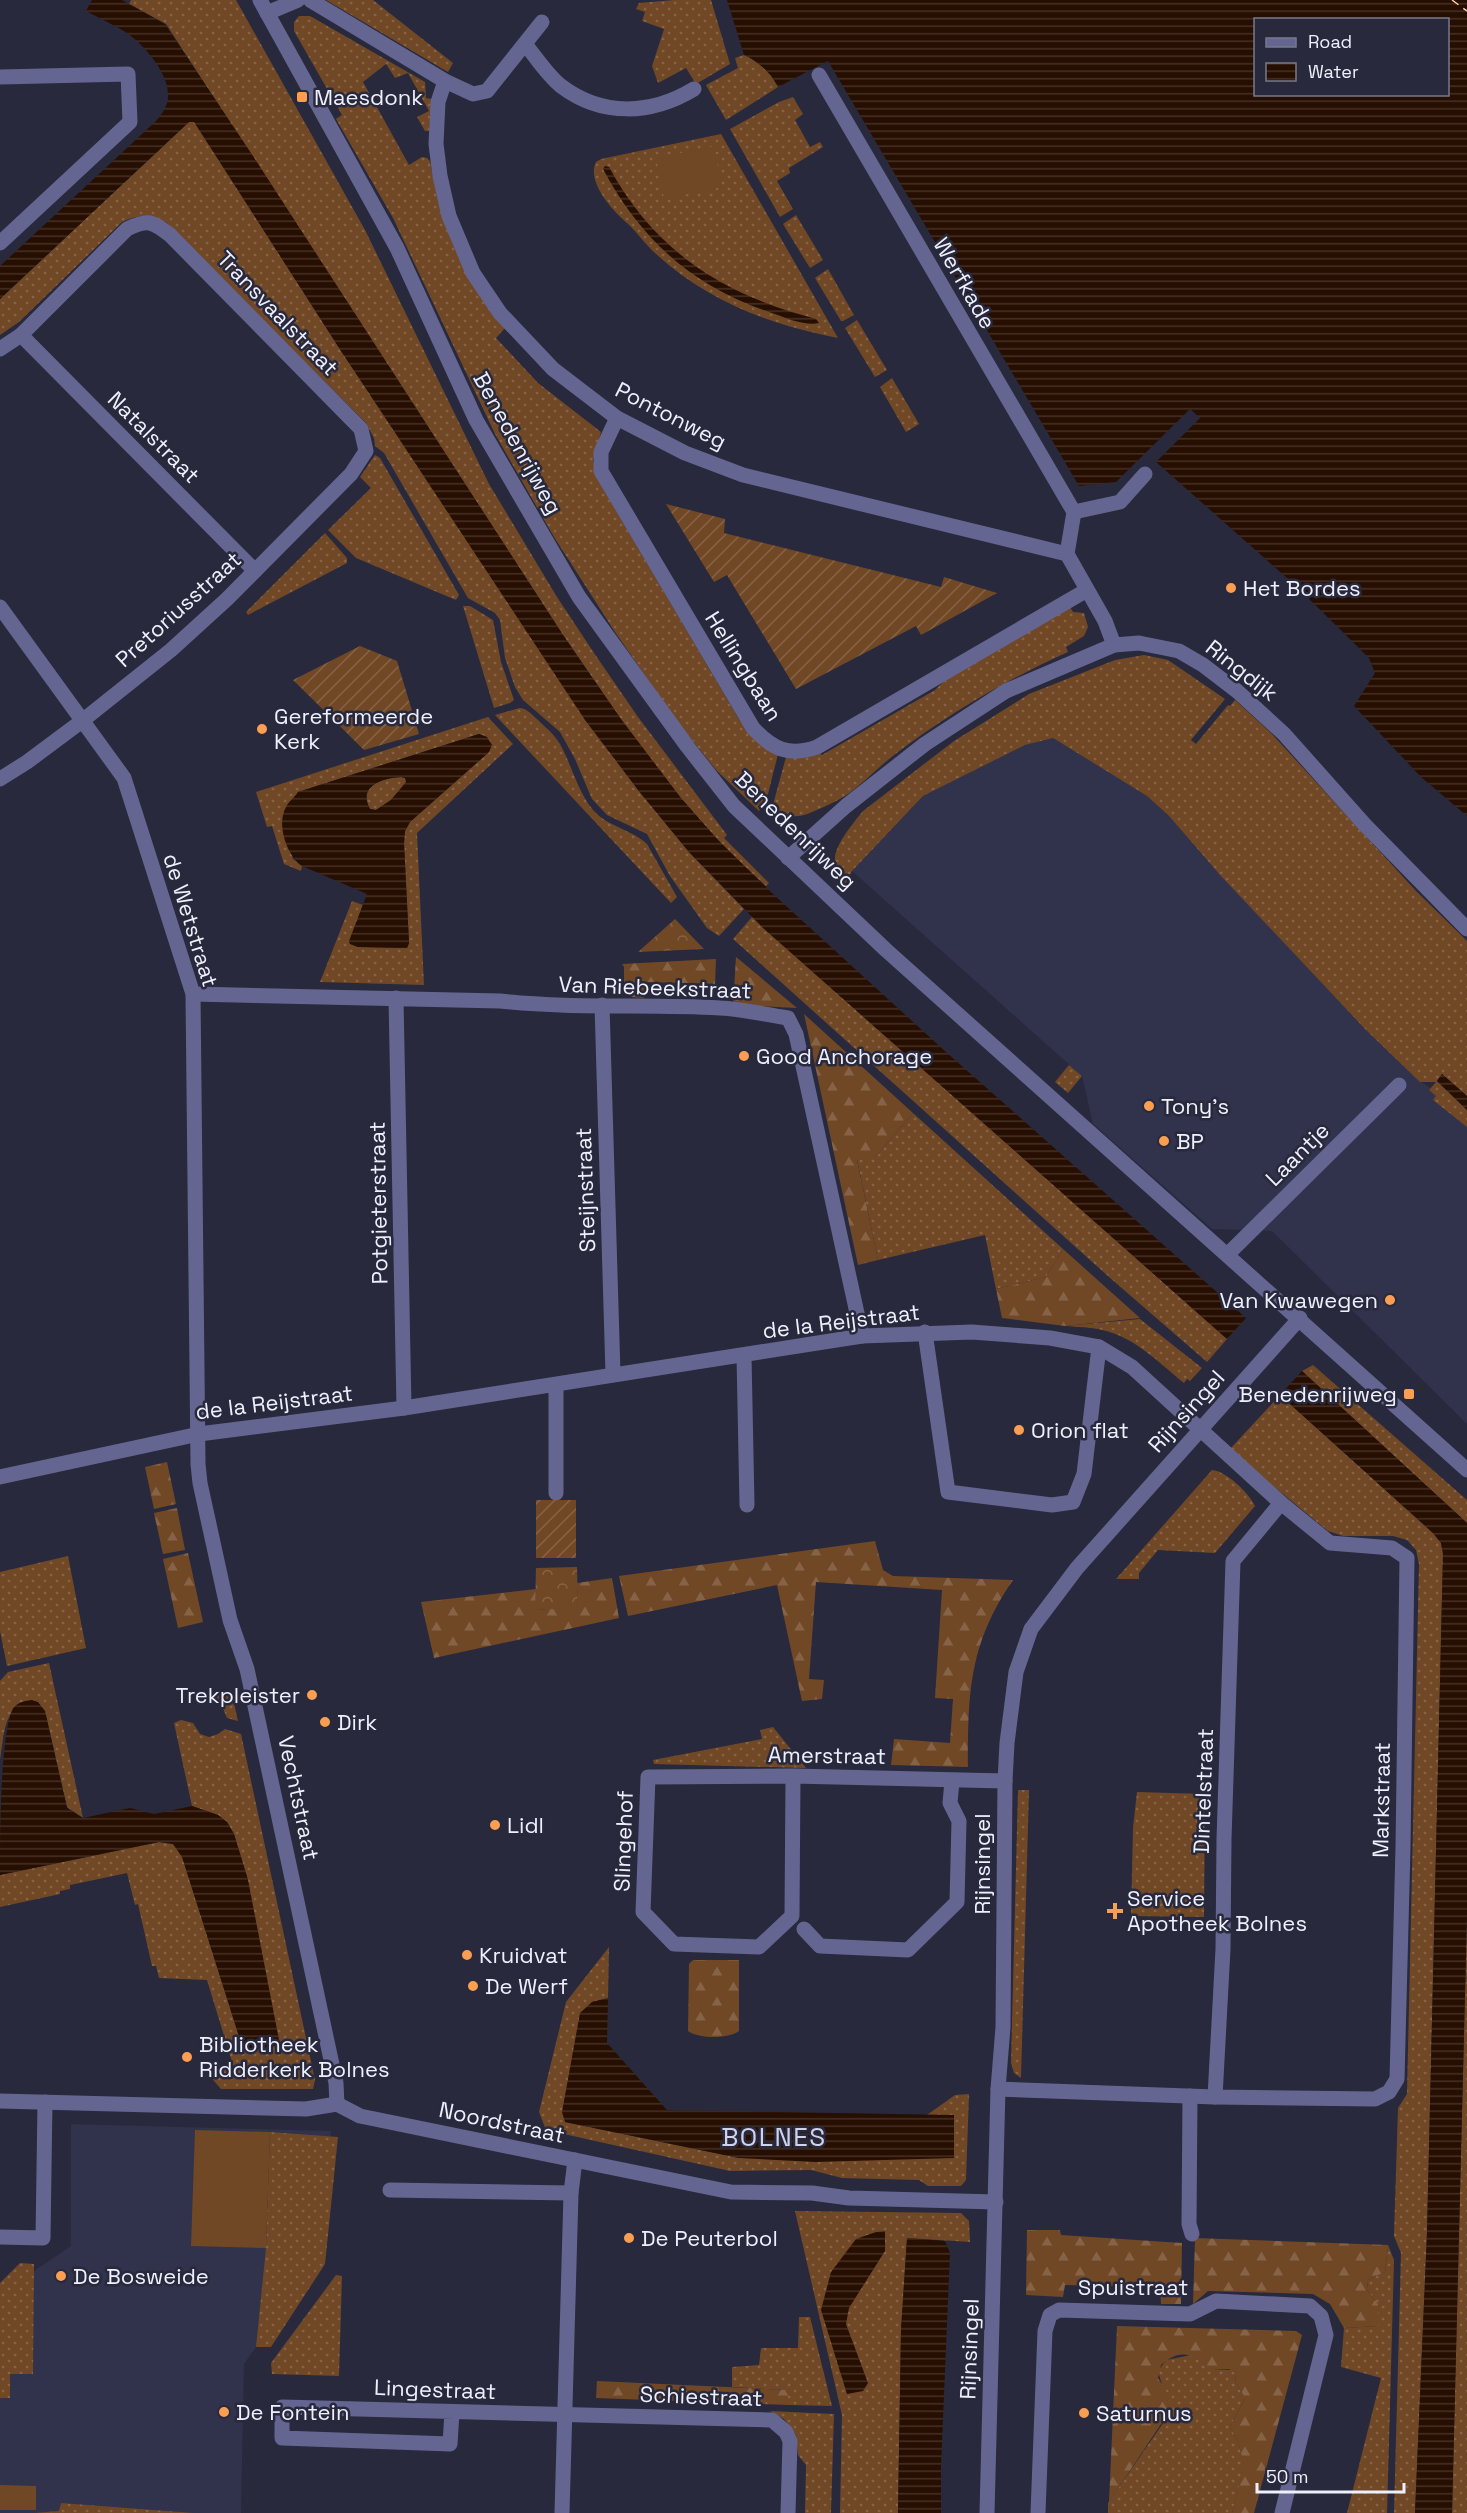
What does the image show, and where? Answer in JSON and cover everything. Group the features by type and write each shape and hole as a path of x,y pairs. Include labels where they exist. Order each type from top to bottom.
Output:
{"street":[{"path":"263,6 298,0"},
{"path":"310,0 445,81 473,94 487,91 542,22"},
{"name":"Benedenrijweg","path":"263,6 397,248 476,420 579,597 687,746 734,806 886,950 1467,1470"},
{"path":"525,44 560,85 593,104 622,110 657,106 676,100 694,89"},
{"path":"0,77 128,74 130,122 0,243"},
{"name":"Werfkade","path":"819,75 1074,512"},
{"name":"Pontonweg","path":"445,81 438,102 436,144 440,176 449,216 473,273 500,313 553,369 617,418 685,453 743,475 1067,554"},
{"name":"Transvaalstraat","path":"21,334 127,229 142,222 156,225 170,235 361,429 366,451"},
{"path":"0,349 21,334"},
{"name":"Natalstraat","path":"21,334 255,571"},
{"name":"Hellingbaan","path":"617,418 601,452 601,471 753,728 767,743 783,749 801,752 816,747 1087,590"},
{"name":"Pretoriusstraat","path":"0,779 82,722 171,650 255,571 351,474 366,451"},
{"path":"1114,645 1105,621 1067,554 1074,512 1120,502 1145,474"},
{"name":"de Wetstraat","path":"0,607 124,778 193,994 199,1434"},
{"name":"Ringdijk","path":"788,858 846,806 925,744 997,697 1061,666 1114,645 1139,643 1179,651 1203,665 1237,691 1284,734 1365,825 1467,929"},
{"name":"Van Riebeekstraat","path":"193,994 500,1001 539,1006 723,1008 788,1018 796,1034 862,1336"},
{"name":"Potgieterstraat","path":"396,998 404,1408"},
{"name":"Steijnstraat","path":"602,1005 613,1374"},
{"name":"Laantje","path":"1228,1254 1399,1085"},
{"name":"Rijnsingel","path":"987,2513 998,2089 1003,2027 1005,1781 1016,1672 1031,1629 1077,1568 1299,1318"},
{"path":"925,1332 948,1492 1052,1505 1073,1502 1084,1474 1099,1347"},
{"name":"de la Reijstraat","path":"0,1477 199,1434 404,1408 862,1336 925,1332 972,1332 1050,1338 1099,1347 1132,1367 1201,1429"},
{"name":"de la Reijstraat","path":"744,1356 747,1505"},
{"path":"556,1385 556,1493"},
{"name":"Markstraat","path":"998,2089 1215,2097 1375,2099 1389,2092 1397,2079 1407,1558 1392,1548 1330,1543 1281,1503 1201,1429"},
{"name":"Vechtstraat","path":"199,1434 200,1483 230,1620 247,1669 282,1826 336,2082 337,2104"},
{"name":"Dintelstraat","path":"1215,2097 1223,1949 1224,1839 1233,1561 1281,1503"},
{"path":"793,1776 798,1922 820,1946 908,1950 957,1902 959,1821 951,1803 952,1781"},
{"name":"Amerstraat","path":"648,1777 793,1776 1005,1781"},
{"name":"Slingehof","path":"648,1777 643,1912 674,1944 759,1947 798,1922"},
{"path":"1190,2096 1189,2224 1192,2234"},
{"path":"0,2101 306,2109 337,2104"},
{"path":"0,2237 43,2238 45,2102"},
{"name":"Noordstraat","path":"337,2104 360,2115 731,2192 812,2193 860,2199 996,2202"},
{"path":"562,2513 571,2193 575,2160"},
{"path":"390,2190 571,2193"},
{"name":"Spuistraat","path":"1038,2513 1045,2331 1050,2315 1059,2310 1190,2314 1216,2301 1310,2306 1321,2316 1326,2335 1282,2513"},
{"name":"Lingestraat","path":"452,2412 450,2444 282,2438 282,2407 565,2415"},
{"name":"Schiestraat","path":"565,2415 772,2421 786,2432 790,2441 788,2513"}],"shaded area":[{"path":"1053,738 1147,796 1169,816 1210,864 1366,1030 1420,1081 1467,1113 1467,1424 1272,1231 1212,1229 1093,1124 1082,1076 852,871 923,796 1025,745"},
{"path":"71,2124 331,2131 317,2262 244,2364 241,2513 0,2513 0,2343 25,2277 71,2246"}],"green space":[{"path":"131,0 236,0 365,230 489,484 557,597 638,717 727,835 724,838 769,883 766,886 697,818 637,742 563,635 166,24 129,4"},
{"path":"326,0 373,0 453,63 448,72"},
{"path":"711,0 730,64 696,84 686,68 658,83 652,66 664,29 642,21 645,12 636,9 639,3"},
{"path":"299,16 310,16 425,82 426,98 432,99 429,131 425,131 417,117 429,111 408,73 395,78 386,64 363,82 409,165 422,157 430,161 441,210 456,250 476,287 505,328 496,338 538,383 601,432 593,461 602,487 740,721 778,754 767,798 759,811 716,770 676,720 615,632 554,537 495,434 393,218 336,119 342,115 294,31 294,22"},
{"path":"744,55 764,68 778,87 726,120 706,85 738,68 735,58"},
{"path":"793,97 803,114 795,120 810,147 820,142 823,147 789,168 790,173 777,181 793,209 780,217 730,129 779,102"},
{"path":"194,121 343,354 638,790 689,852 744,909 719,936 707,928 670,876 647,834 607,815 592,799 575,759 560,732 523,700 515,687 505,658 500,620 495,613 468,598 384,453 375,446 374,438 366,423 166,222 144,216 122,222 19,322 0,335 0,299 189,122"},
{"path":"721,134 838,338 764,318 740,309 696,285 651,249 615,211 598,187 594,170 596,162 601,159"},
{"path":"714,146 722,187 664,199 656,158"},
{"path":"796,215 823,260 810,268 783,224"},
{"path":"828,269 854,315 843,321 815,278"},
{"path":"857,320 887,370 875,377 845,328"},
{"path":"892,378 919,424 906,432 880,387"},
{"path":"375,455 380,458 459,595 456,600 356,558 328,530 371,488 360,477"},
{"path":"666,504 725,519 724,533 941,587 944,577 997,593 921,635 916,626 796,689 727,575 714,582"},
{"path":"325,533 347,558 347,563 248,615 246,612"},
{"path":"463,606 470,606 493,620 501,662 514,700 510,703 494,708"},
{"path":"1070,607 1073,612 1084,613 1088,627 1084,636 1066,647 1068,652 1022,674 956,712 914,740 837,801 802,816 786,816 771,812 786,757 819,752 822,755 935,690 943,682"},
{"path":"360,646 397,661 419,734 364,750 293,680"},
{"path":"1144,655 1168,660 1225,699 1191,740 1196,744 1228,705 1230,706 1235,700 1271,733 1416,891 1467,941 1467,1096 1442,1074 1437,1081 1467,1110 1467,1127 1433,1100 1436,1096 1429,1090 1436,1082 1420,1082 1366,1030 1220,875 1169,816 1147,796 1053,738 1025,745 923,796 852,871 845,884 836,864 835,855 855,821 863,811 954,741 1029,694 1115,660"},
{"path":"520,708 530,712 558,740 593,810 599,816 647,844 677,897 671,903 495,715"},
{"path":"488,717 513,744 417,833 424,985 320,982 352,901 363,905 349,943 358,947 407,948 409,943 405,831 410,822 489,752 487,737 479,734 298,792 282,824 293,859 302,866 301,871 284,864 272,826 267,827 256,792"},
{"path":"401,777 407,782 391,800 376,810 370,809 367,801 369,789 387,779"},
{"path":"752,917 1227,1339 1207,1362 1109,1277 733,939"},
{"path":"675,919 704,949 638,952"},
{"path":"736,957 741,961 797,1008 733,1005"},
{"path":"716,959 715,984 645,982 644,998 632,997 624,986 622,964"},
{"path":"804,1014 913,1113 877,1155 857,1160 878,1260 858,1265"},
{"path":"1069,1065 1082,1076 1068,1093 1055,1082"},
{"path":"913,1113 1063,1249 1046,1277 996,1289 985,1235 878,1260 857,1159 877,1155"},
{"path":"1063,1249 1140,1318 1065,1326 1002,1318 996,1289 1046,1277"},
{"path":"1140,1319 1202,1368 1190,1381 1187,1379 1184,1383 1146,1352 1114,1333 1093,1328 1065,1326"},
{"path":"1313,1365 1467,1500 1467,1523 1302,1371"},
{"path":"1280,1395 1433,1533 1441,1543 1443,1554 1427,2233 1415,2513 1394,2513 1401,2253 1394,2236 1398,2108 1407,2094 1419,1564 1416,1550 1407,1540 1393,1536 1343,1536 1328,1531 1229,1450"},
{"path":"167,1462 176,1504 154,1509 145,1467"},
{"path":"1212,1470 1224,1474 1236,1484 1248,1495 1255,1506 1215,1553 1158,1550 1139,1573 1139,1579 1116,1579"},
{"path":"536,1500 576,1500 576,1558 536,1558"},
{"path":"177,1508 185,1550 163,1554 154,1513"},
{"path":"875,1541 883,1570 893,1576 1013,1580 998,1603 979,1648 971,1692 968,1767 891,1765 894,1739 950,1743 953,1699 935,1698 942,1590 816,1582 809,1679 824,1680 822,1699 802,1701 777,1585 628,1616 619,1576"},
{"path":"188,1553 203,1622 178,1628 163,1559"},
{"path":"68,1556 86,1648 7,1666 0,1631 0,1572"},
{"path":"577,1567 578,1608 535,1610 536,1568"},
{"path":"612,1578 619,1618 434,1658 421,1602 536,1589 536,1610 578,1607 577,1583"},
{"path":"49,1663 83,1818 67,1807 45,1711 32,1700 22,1703 10,1715 4,1732 0,1760 0,1681 8,1672"},
{"path":"231,1690 238,1721 227,1718 222,1706 214,1702 216,1693"},
{"path":"181,1720 193,1723 200,1734 209,1737 225,1729 241,1734 315,2080 313,2089 221,2089 208,2074 208,2066 233,2065 207,1980 159,1978 156,1966 152,1966 138,1904 135,1905 127,1873 70,1885 70,1889 60,1891 60,1894 0,1907 0,1875 159,1842 173,1844 182,1856 244,2052 248,1880 234,1834 227,1822 218,1815 192,1806 174,1723"},
{"path":"773,1727 806,1768 654,1764 653,1760 762,1739 760,1730"},
{"path":"1018,1790 1029,1790 1021,2078 1014,2073 1011,2063"},
{"path":"1137,1792 1205,1794 1204,1917 1131,1916 1133,1828"},
{"path":"1467,1913 1467,2513 1452,2513"},
{"path":"609,1947 608,1998 592,2002 565,2122 739,2158 954,2115 927,2115 955,2095 969,2094 966,2180 961,2186 928,2186 919,2180 842,2178 811,2170 730,2171 546,2130 539,2112 566,2002"},
{"path":"693,1960 739,1960 739,2031 734,2034 714,2037 699,2036 688,2031 689,1964"},
{"path":"195,2130 270,2132 266,2248 191,2246"},
{"path":"270,2132 338,2137 325,2264 271,2347 256,2347 266,2248"},
{"path":"795,2211 961,2213 969,2221 970,2242 907,2238 901,2330 898,2513 840,2513 842,2415"},
{"path":"1027,2230 1060,2230 1061,2235 1182,2243 1181,2304 1161,2304 1160,2287 1065,2285 1063,2297 1026,2295"},
{"path":"1195,2238 1388,2245 1385,2272 1368,2280 1367,2290 1378,2304 1378,2326 1344,2328 1330,2304 1313,2294 1208,2291 1193,2304"},
{"path":"1388,2245 1394,2260 1387,2513 1347,2513 1381,2378 1341,2367 1344,2328 1378,2326 1378,2304 1367,2290 1368,2280 1385,2272"},
{"path":"20,2263 34,2264 33,2374 10,2374 10,2398 0,2398 0,2283"},
{"path":"336,2275 342,2276 339,2376 272,2374 271,2363"},
{"path":"799,2317 810,2317 832,2406 788,2405 787,2390 732,2387 732,2367 759,2365 761,2348 798,2348"},
{"path":"1117,2326 1296,2331 1302,2335 1254,2513 1232,2513 1242,2469 1242,2459 1230,2427 1245,2398 1236,2383 1235,2373 1229,2369 1212,2369 1187,2355 1175,2356 1161,2365 1158,2378 1171,2399 1171,2409 1109,2502"},
{"path":"1191,2355 1202,2360 1212,2369 1233,2370 1236,2383 1245,2398 1230,2427 1242,2459 1241,2479 1232,2513 1108,2513 1108,2503 1170,2413 1158,2371 1166,2360"},
{"path":"597,2381 788,2390 788,2405 596,2398"},
{"path":"770,2411 834,2414 831,2513 805,2513 806,2465 798,2455 796,2435 784,2419"},
{"path":"0,2485 36,2486 36,2510 0,2510"},
{"path":"61,2503 193,2513 35,2513 59,2511"}],"water":[{"path":"92,0 122,0 165,24 563,635 621,719 681,798 719,841 773,894 946,1052 1246,1318 1227,1339 763,928 689,852 585,720 343,354 194,122 189,122 0,299 0,266 156,121 167,103 167,87 154,59 124,31 86,11"},
{"path":"727,0 1467,0 1467,816 1421,777 1354,706 1375,673 1369,658 1295,585 1156,462 1200,418 1190,409 1116,482 1079,486 828,61 778,87 764,68 744,55"},
{"path":"605,166 609,167 627,197 648,223 670,246 695,266 751,297 816,319 819,323 797,322 747,304 720,291 674,260 635,219 603,169"},
{"path":"479,734 487,737 492,745 489,752 410,822 405,831 409,943 407,948 358,947 350,944 349,941 367,894 302,866 292,855 285,839 282,822 287,805 298,792","holes":["405,778 406,782 391,800 376,810 370,809 367,801 369,789 387,779"]},
{"path":"1442,1074 1467,1096 1467,1110 1437,1081"},
{"path":"1302,1371 1467,1523 1467,1913 1452,2513 1415,2513 1427,2233 1443,1554 1441,1543 1433,1533 1280,1395"},
{"path":"32,1700 38,1702 45,1711 67,1808 83,1818 130,1808 154,1814 192,1806 218,1815 227,1822 234,1834 248,1880 280,2045 244,2052 182,1857 173,1844 159,1842 0,1875 3,1761 9,1719 14,1707"},
{"path":"608,1998 607,2043 667,2110 954,2115 954,2158 815,2162 739,2158 565,2122 562,2112 580,2013 592,2002"},
{"path":"885,2231 885,2251 849,2308 846,2324 868,2383 863,2391 847,2394 821,2310 831,2272 856,2239"},
{"path":"907,2238 945,2241 950,2253 941,2513 898,2513 901,2330"}],"ferry route":[{"path":"1452,0 1467,11"}],"place":[{"name":"Maesdonk","path":"302,97"},
{"name":"Het Bordes","path":"1231,588"},
{"name":"Gereformeerde Kerk","path":"262,729"},
{"name":"Good Anchorage","path":"744,1056"},
{"name":"Tony's","path":"1149,1106"},
{"name":"BP","path":"1164,1141"},
{"name":"Van Kwawegen","path":"1390,1300"},
{"name":"Benedenrijweg","path":"1409,1394"},
{"name":"Orion flat","path":"1019,1430"},
{"name":"Trekpleister","path":"312,1695"},
{"name":"Dirk","path":"325,1722"},
{"name":"Lidl","path":"495,1825"},
{"name":"Service Apotheek Bolnes","path":"1115,1911"},
{"name":"Kruidvat","path":"467,1955"},
{"name":"De Werf","path":"473,1986"},
{"name":"Bibliotheek Ridderkerk Bolnes","path":"187,2057"},
{"name":"De Peuterbol","path":"629,2238"},
{"name":"De Bosweide","path":"61,2276"},
{"name":"De Fontein","path":"224,2412"},
{"name":"Saturnus","path":"1084,2413"}],"district":[{"name":"BOLNES","path":"774,2137"}]}
